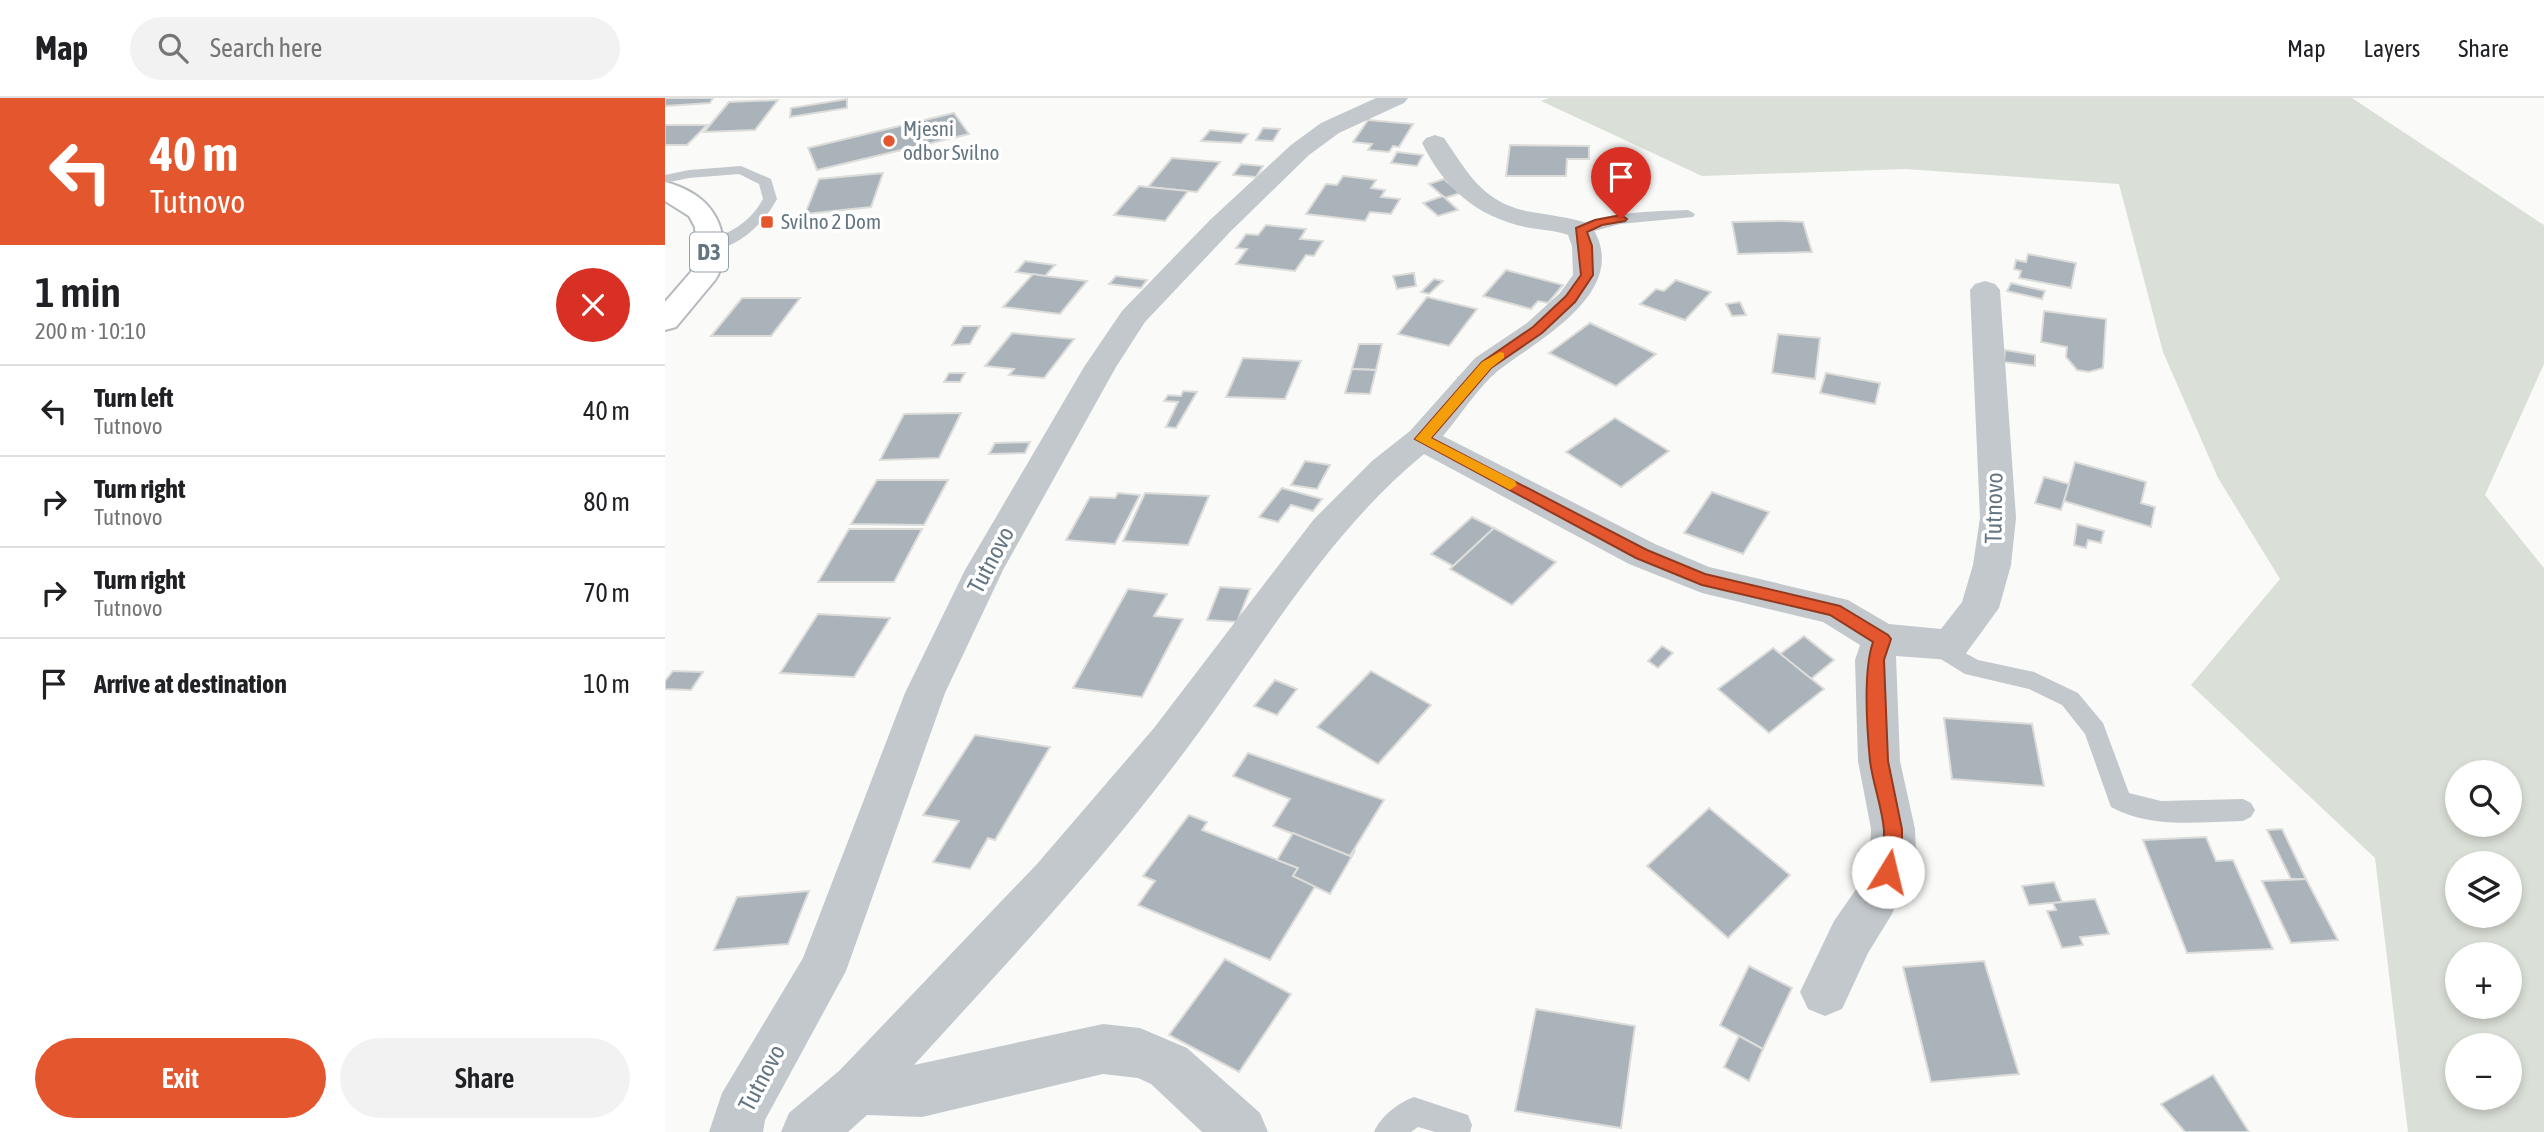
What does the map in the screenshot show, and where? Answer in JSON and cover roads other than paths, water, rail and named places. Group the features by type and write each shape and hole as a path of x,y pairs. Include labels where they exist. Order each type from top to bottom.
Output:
{"main road":[{"name":"D3","path":"665,190 699,211 709,227 710,246 705,274 665,321"}],"street":[{"name":"Tutnovo","path":"736,1132 741,1112 822,971 925,693 984,570 1100,367 1133,317 1220,226 1300,150 1330,128 1396,98"},
{"path":"808,1132 857,1089 1053,879 1169,740 1327,528 1384,469 1422,439 1486,365 1538,330 1570,299 1587,275 1586,246 1580,230 1566,224 1526,219 1495,209 1468,191 1450,171 1435,143"},
{"name":"Tutnovo","path":"1422,439 1654,559 1702,579 1834,610 1882,639 1950,645 1980,608 1998,517 1985,290"},
{"path":"1825,992 1851,937 1876,899 1888,872 1893,851 1893,829 1879,761 1875,660 1882,639"},
{"path":"857,1089 922,1091 1103,1049 1140,1054 1169,1066 1241,1132"}],"lane":[{"path":"665,179 689,174 741,170 766,182 770,199 764,214 754,226 710,246"},
{"path":"1580,230 1599,222 1688,214"},
{"path":"1934,644 1973,668 2034,681 2070,699 2095,730 2119,800 2128,807 2243,810"},
{"path":"1389,1132 1414,1111 1458,1125"}],"place":[{"name":"Mjesni odbor Svilno","path":"889,141"},
{"name":"Svilno 2 Dom","path":"767,222"}]}
